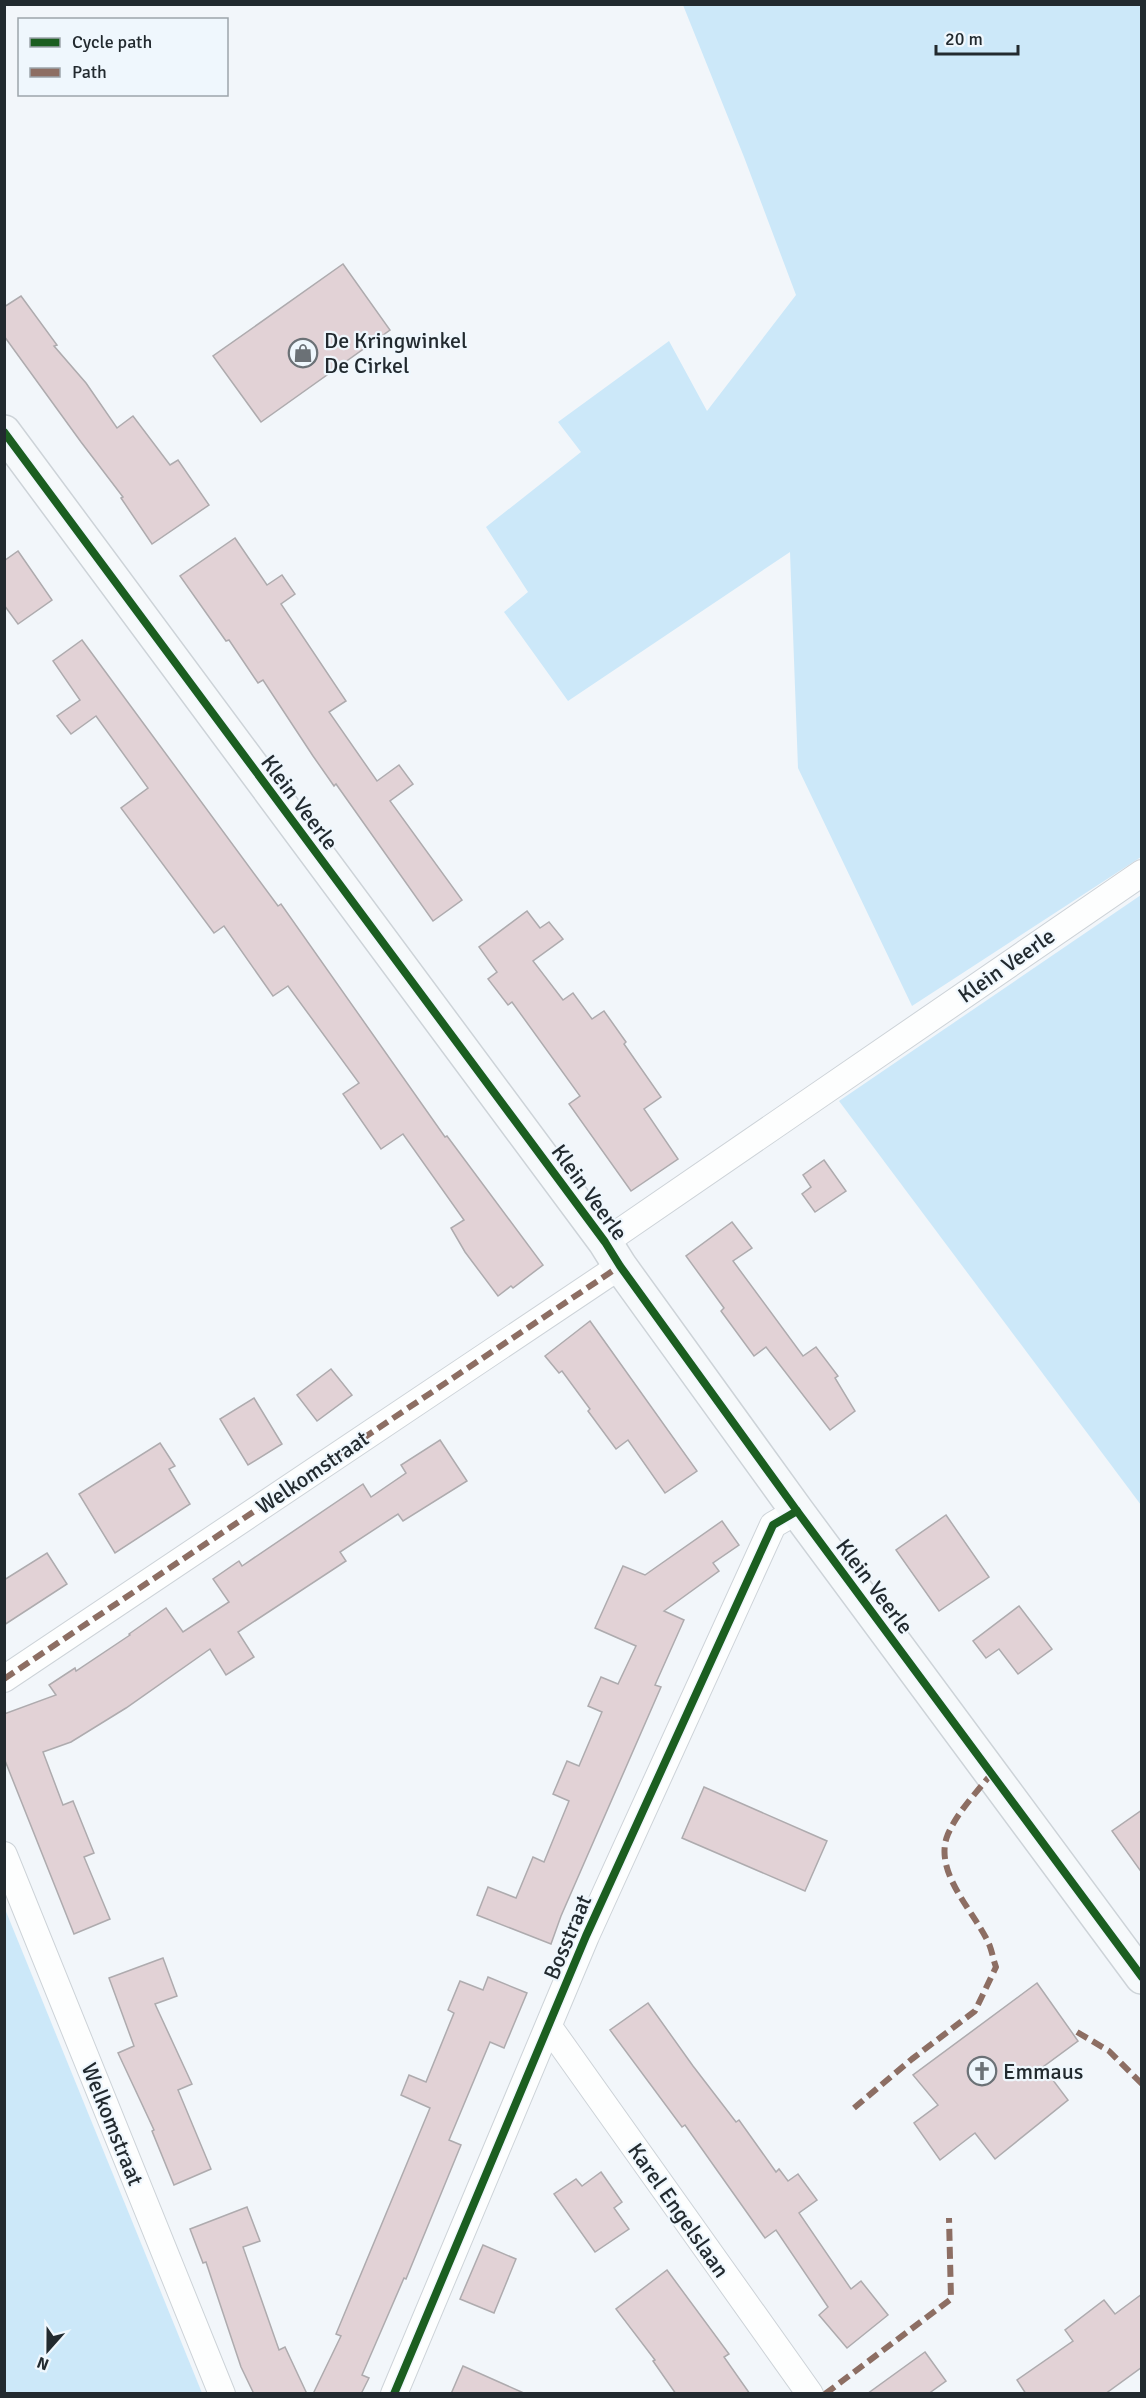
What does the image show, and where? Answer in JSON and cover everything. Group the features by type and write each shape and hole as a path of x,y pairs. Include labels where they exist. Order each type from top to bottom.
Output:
{"main road":[{"name":"Klein Veerle","path":"4,432 612,1254 797,1511 1142,1977"}],"street":[{"name":"Klein Veerle","path":"612,1254 1142,873"},
{"name":"Welkomstraat","path":"4,1679 612,1254"},
{"name":"Bosstraat","path":"394,2394 586,1936 773,1525 797,1511"},
{"name":"Welkomstraat","path":"4,1855 222,2394"},
{"name":"Karel Engelslaan","path":"549,2027 810,2394"}],"shaded area":[{"path":"683,5 1141,5 1141,857 912,1006 798,768 790,552 568,701 504,612 528,592 486,527 581,452 558,422 669,341 707,411 796,295"},
{"path":"1141,895 1141,1505 839,1101"},
{"path":"5,1909 202,2393 5,2393"}],"building":[{"path":"343,264 390,330 261,422 213,356"},
{"path":"21,296 57,345 54,346 86,383 117,428 133,416 170,465 178,460 209,505 152,544 121,498 123,497 4,336 4,307"},
{"path":"235,538 267,585 282,575 295,594 281,604 346,701 329,712 377,781 399,765 413,784 390,801 462,900 433,921 336,784 334,786 263,680 258,683 229,640 226,641 180,576"},
{"path":"18,551 52,600 18,624 4,605 4,561"},
{"path":"82,640 278,906 281,904 445,1137 447,1136 543,1265 513,1288 511,1286 498,1296 465,1252 451,1228 464,1220 403,1134 381,1149 343,1094 359,1083 288,986 273,996 224,926 214,933 121,808 148,788 96,716 71,734 57,716 80,700 53,661"},
{"path":"527,911 540,928 549,922 563,939 533,961 563,1000 573,993 592,1019 604,1011 661,1097 644,1109 678,1159 631,1191 569,1104 580,1096 512,1002 508,1005 488,979 497,972 479,947"},
{"path":"824,1160 846,1191 815,1212 802,1194 811,1187 803,1175"},
{"path":"732,1222 752,1248 733,1261 803,1356 816,1347 838,1376 835,1378 855,1411 830,1430 766,1347 754,1356 721,1311 724,1308 686,1256"},
{"path":"590,1321 697,1471 665,1493 628,1440 616,1449 562,1371 559,1373 545,1356"},
{"path":"331,1369 352,1395 317,1421 297,1395"},
{"path":"254,1398 282,1444 248,1465 220,1419"},
{"path":"440,1440 467,1481 403,1521 398,1514 340,1552 346,1561 238,1632 254,1657 226,1675 210,1649 126,1708 71,1742 43,1752 63,1805 73,1801 94,1853 84,1857 110,1919 74,1934 4,1758 4,1714 56,1695 49,1685 75,1668 76,1671 166,1608 183,1632 229,1602 213,1579 239,1561 242,1566 363,1484 371,1497 406,1473 401,1465"},
{"path":"160,1443 175,1466 169,1469 190,1504 115,1553 79,1494"},
{"path":"946,1515 989,1577 939,1611 896,1550"},
{"path":"722,1521 739,1545 713,1563 719,1571 664,1611 684,1620 655,1685 661,1687 561,1916 551,1944 477,1915 488,1887 516,1898 533,1857 544,1862 569,1801 553,1794 567,1761 579,1766 602,1712 588,1706 601,1677 618,1684 636,1646 595,1628 623,1566 645,1575"},
{"path":"47,1553 67,1584 4,1625 4,1580"},
{"path":"1019,1606 1052,1649 1018,1674 999,1649 986,1658 973,1641"},
{"path":"704,1787 827,1841 805,1891 682,1838"},
{"path":"1142,1810 1142,1873 1112,1831"},
{"path":"163,1958 177,1996 155,2004 192,2084 178,2090 211,2169 174,2185 152,2131 154,2130 118,2053 134,2046 109,1978"},
{"path":"488,1977 527,1993 504,2048 490,2042 449,2140 461,2145 406,2279 404,2278 362,2375 369,2378 361,2394 313,2394 341,2336 336,2334 430,2108 401,2095 409,2075 426,2082 454,2013 448,2010 460,1981 483,1990"},
{"name":"Emmaus","path":"1037,1983 1078,2041 1043,2067 1068,2100 995,2159 975,2133 940,2160 914,2123 938,2105 913,2075"},
{"path":"648,2003 693,2066 736,2122 739,2120 776,2172 779,2169 788,2181 798,2174 817,2200 799,2213 851,2289 861,2281 888,2315 847,2348 819,2315 828,2307 776,2230 765,2238 685,2125 682,2127 610,2030"},
{"path":"601,2172 622,2202 614,2208 629,2229 595,2252 554,2194 576,2179 582,2186"},
{"path":"247,2207 260,2241 243,2247 279,2350 285,2347 307,2394 254,2394 241,2367 206,2262 203,2263 190,2229"},
{"path":"483,2245 516,2259 494,2313 460,2299"},
{"path":"667,2270 729,2354 724,2357 750,2394 676,2394 653,2361 655,2360 616,2309"},
{"path":"1142,2294 1142,2367 1105,2394 1026,2394 1017,2380 1073,2341 1065,2330 1104,2300 1115,2314"},
{"path":"925,2352 946,2381 928,2394 867,2394"},
{"path":"463,2366 526,2394 451,2394"}],"marked path":[{"path":"4,1679 620,1266"},
{"path":"854,2108 912,2059 975,2011 996,1967 983,1932 950,1877 945,1848 948,1834 957,1817 992,1773"},
{"path":"1077,2032 1109,2051 1142,2084"},
{"path":"825,2394 951,2299 949,2218"}],"cycle path":[{"path":"4,432 605,1242 797,1511 1142,1977"},
{"path":"394,2394 586,1936 773,1525 797,1511"}],"place":[{"name":"De Kringwinkel De Cirkel","path":"303,353"},
{"name":"Emmaus","path":"982,2071"}]}
